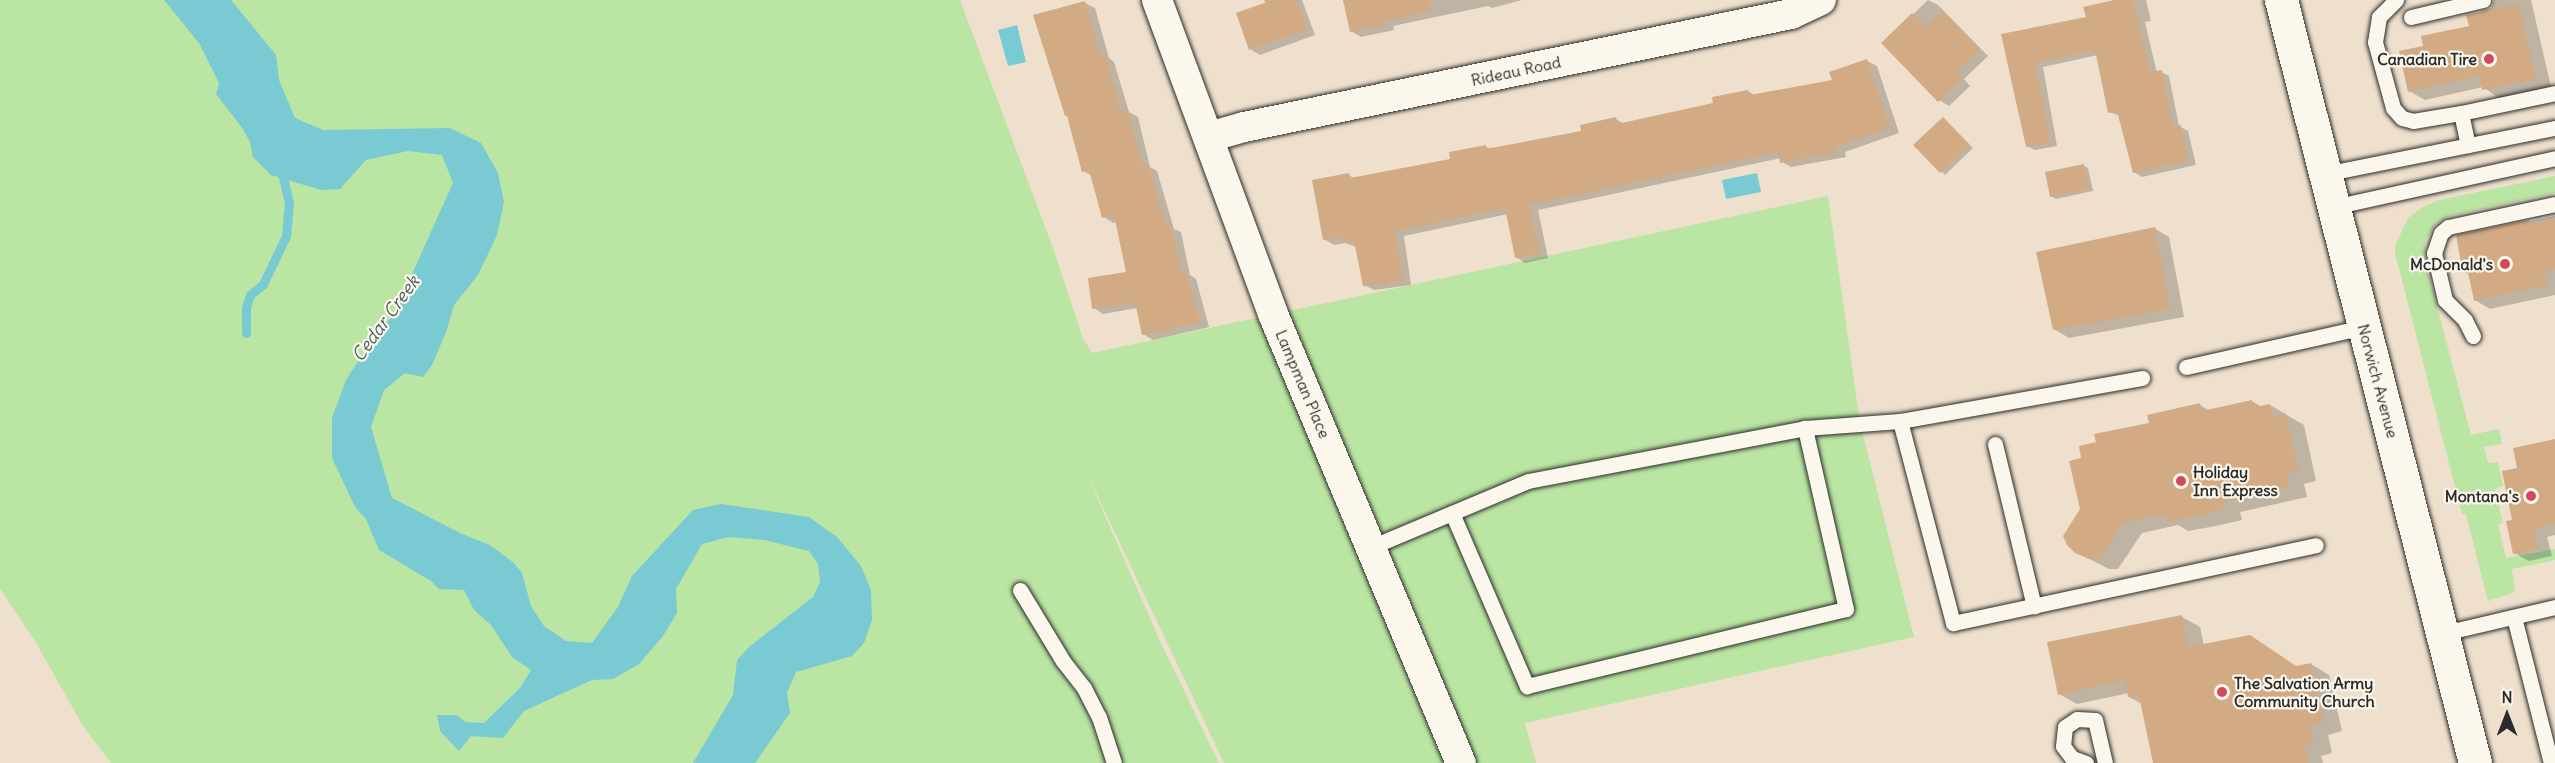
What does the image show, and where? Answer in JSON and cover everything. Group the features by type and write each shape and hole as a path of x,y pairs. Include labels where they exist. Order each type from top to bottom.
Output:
{"main road":[{"name":"Norwich Avenue","path":"2281,0 2444,633 2475,763"}],"street":[{"name":"Lampman Place","path":"1157,0 1273,314 1461,763"},
{"name":"Rideau Road","path":"1209,137 1244,127 1791,14 1821,0"}],"lane":[{"path":"2396,0 2379,17 2374,42 2393,108 2402,118 2413,121 2555,93"},
{"path":"2411,17 2483,0"},
{"path":"2461,113 2468,145"},
{"path":"2324,174 2555,128"},
{"path":"2333,207 2555,158"},
{"path":"2473,336 2465,321 2445,300 2434,253 2441,233 2448,227 2555,204"},
{"path":"2186,367 2364,327"},
{"path":"1371,547 1528,481 1805,428 1900,421 2142,378"},
{"path":"1900,421 1953,623 2316,545"},
{"path":"1452,513 1527,686 1538,684 1846,609 1805,428"},
{"path":"1995,444 2034,606"},
{"path":"1020,590 1063,661 1084,688 1099,717 1114,763"},
{"path":"2444,633 2555,607"},
{"path":"2514,617 2551,763"},
{"path":"2086,763 2072,758 2063,746 2065,727 2077,719 2095,720 2105,763"}],"green space":[{"path":"0,0 960,0 1054,251 1082,336 1092,353 1828,196 1860,423 1914,637 1525,723 1536,763 1224,763 1082,463 1160,641 1219,763 111,763 83,726 35,641 0,589"},
{"path":"2555,176 2555,193 2449,216 2436,224 2425,241 2425,261 2471,435 2499,429 2502,444 2484,447 2488,463 2498,462 2503,486 2495,489 2503,523 2498,524 2506,558 2555,549 2555,560 2512,569 2515,592 2488,601 2466,514 2462,514 2395,246 2408,218 2423,207 2439,200"}],"water":[{"path":"164,0 231,0 276,55 279,80 295,118 323,130 450,128 481,143 498,173 504,202 497,235 478,275 454,305 447,330 432,365 423,377 405,373 384,390 371,427 392,498 462,534 490,545 514,563 522,573 531,606 544,626 566,641 592,643 618,607 632,576 693,510 721,504 809,517 837,537 861,566 871,590 872,620 864,643 852,656 796,672 787,693 790,713 755,763 693,763 733,695 737,660 749,647 813,597 820,582 818,564 809,551 764,540 729,537 702,544 676,589 677,613 663,636 639,664 613,679 592,680 524,711 503,738 471,736 459,751 440,731 437,715 456,715 466,722 484,723 520,688 531,670 512,657 491,625 474,610 464,590 439,589 431,581 379,550 366,519 355,507 332,458 332,418 346,380 371,341 394,314 453,183 442,155 408,151 366,160 340,189 321,190 271,175 253,157 250,142 243,129 216,94 219,83 199,43"},
{"path":"1017,25 1026,62 1008,66 998,30"},
{"path":"1757,173 1761,192 1726,199 1722,180"}],"building":[{"path":"1273,0 1296,0 1307,30 1249,50 1236,13"},
{"path":"1343,0 1430,0 1431,11 1384,21 1385,25 1350,32"},
{"path":"2114,0 2133,0 2150,72 2162,70 2173,126 2181,125 2188,161 2133,173 2117,111 2108,113 2095,50 2035,63 2050,142 2026,147 2001,34 2086,17 2083,7"},
{"path":"1085,1 1100,56 1105,54 1121,111 1128,110 1142,165 1148,164 1166,226 1171,225 1181,273 1186,272 1200,322 1142,335 1135,302 1092,309 1088,278 1126,272 1114,215 1102,218 1089,170 1082,172 1067,116 1065,116 1033,15"},
{"path":"2519,4 2536,79 2482,90 2479,76 2408,92 2399,51 2423,46 2421,36 2469,26 2466,15"},
{"path":"1942,11 1980,50 1956,73 1962,79 1938,102 1881,43 1912,13 1926,27"},
{"path":"1867,59 1890,128 1836,147 1837,152 1780,163 1778,152 1529,205 1540,253 1515,258 1505,208 1395,231 1403,280 1363,286 1354,241 1342,243 1341,237 1323,240 1312,180 1349,173 1350,178 1450,159 1449,152 1486,145 1486,149 1581,131 1580,125 1616,117 1617,124 1713,103 1712,97 1748,90 1750,95 1832,80 1829,72"},
{"path":"1943,117 1970,145 1940,173 1913,145"},
{"path":"2084,164 2089,189 2050,197 2045,172"},
{"name":"McDonald's","path":"2555,219 2555,269 2544,272 2548,285 2474,301 2468,272 2463,273 2456,235 2529,220 2530,225"},
{"path":"2155,227 2170,309 2053,330 2036,252"},
{"name":"Holiday Inn Express","path":"2252,400 2254,407 2270,404 2273,416 2285,413 2299,471 2287,474 2289,487 2223,502 2225,509 2197,516 2168,522 2167,514 2123,523 2100,559 2089,559 2075,553 2067,545 2063,536 2080,509 2069,461 2081,458 2079,446 2096,442 2094,434 2149,423 2147,415 2200,403 2202,411"},
{"name":"Montana's","path":"2555,439 2555,524 2534,529 2538,549 2513,554 2506,521 2512,520 2502,471 2517,468 2513,448"},
{"name":"The Salvation Army Community Church","path":"2182,615 2188,647 2250,635 2296,666 2311,663 2324,721 2310,725 2314,743 2304,746 2308,763 2153,763 2139,696 2128,697 2125,680 2058,695 2047,642"}],"waterway":[{"path":"246,333 246,308 250,295 263,284 286,236 289,203 281,168"}],"place":[{"name":"Canadian Tire","path":"2489,59"},
{"name":"McDonald's","path":"2505,264"},
{"name":"Holiday Inn Express","path":"2181,481"},
{"name":"Montana's","path":"2531,496"},
{"name":"The Salvation Army Community Church","path":"2222,692"}],"water label":[{"name":"Cedar Creek","path":"386,319"}]}
